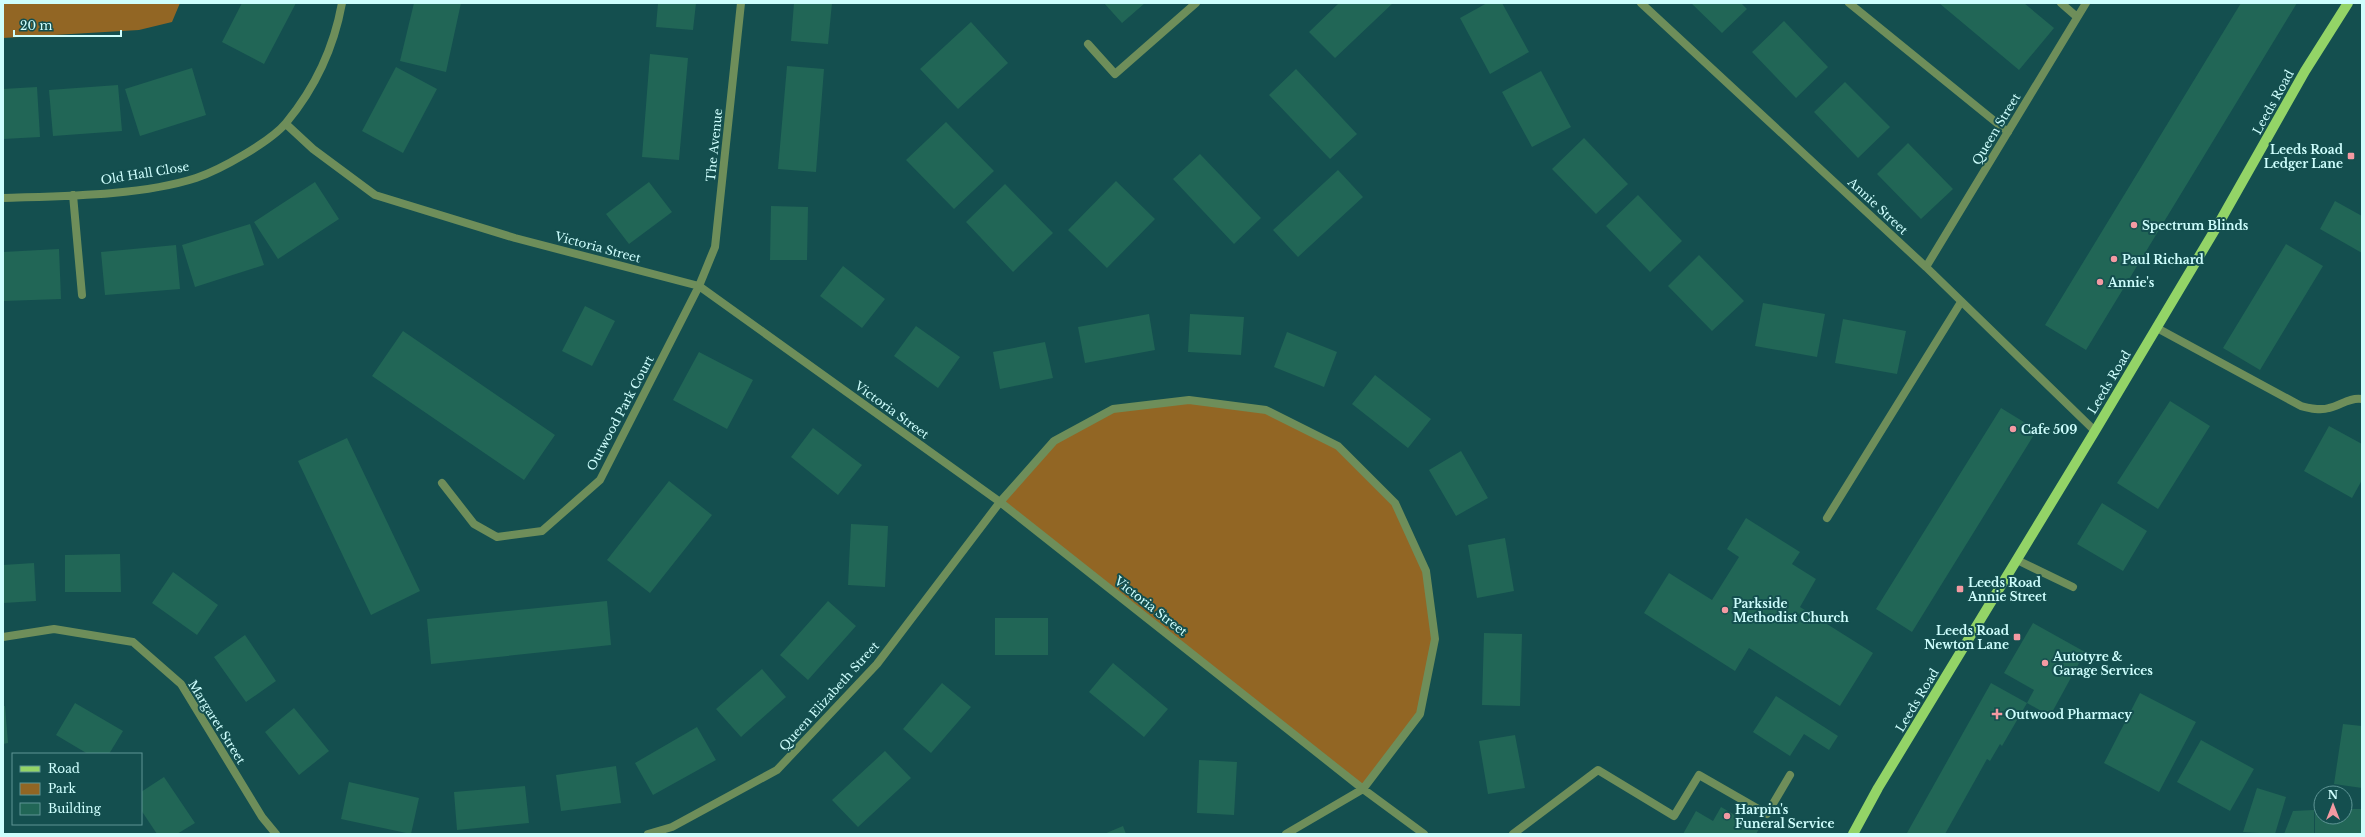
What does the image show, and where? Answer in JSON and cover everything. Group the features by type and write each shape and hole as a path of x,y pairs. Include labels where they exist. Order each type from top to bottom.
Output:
{"main road":[{"name":"Leeds Road","path":"1853,834 1878,788 2157,328 2305,72 2348,3"}],"street":[{"name":"Old Hall Close","path":"3,198 73,196 152,187 196,178 241,158 286,124 323,68 337,28 342,3"},
{"name":"The Avenue","path":"699,286 715,247 741,3"},
{"path":"1088,44 1115,74 1196,3"},
{"name":"Annie Street","path":"1641,3 1926,267 2095,431"},
{"path":"1849,3 2008,132"},
{"path":"2061,3 2077,17"},
{"name":"Queen Street","path":"1926,267 2086,3"},
{"name":"Victoria Street","path":"286,124 313,149 376,196 515,238 699,286 1000,502 1363,789 1424,834"},
{"path":"73,196 82,295"},
{"name":"Outwood Park Court","path":"442,483 474,524 497,537 542,531 600,480 699,286"},
{"path":"1827,518 1962,302"},
{"path":"2157,328 2300,406 2329,408 2348,400 2362,399"},
{"name":"Queen Elizabeth Street","path":"648,834 672,827 777,770 877,664 1000,502 1054,440 1113,408 1189,400 1266,410 1338,446 1395,503 1426,570 1435,639 1420,714 1363,789"},
{"path":"2017,560 2073,586"},
{"name":"Margaret Street","path":"3,637 54,629 132,642 181,684 262,817 276,834"},
{"path":"1513,834 1598,770 1674,816 1699,775 1767,814 1790,775"},
{"path":"1286,834 1363,789"}],"green space":[{"path":"3,3 180,3 172,22 139,30 3,38"},
{"path":"1189,400 1266,410 1338,446 1395,503 1426,571 1435,639 1420,714 1363,789 1000,502 1054,441 1113,409"}],"building":[{"path":"242,3 296,3 264,64 222,42"},
{"path":"414,3 461,3 446,72 400,61"},
{"path":"658,3 696,3 693,30 656,27"},
{"path":"794,3 832,3 828,44 791,41"},
{"path":"1104,3 1145,3 1122,23"},
{"path":"1339,3 1393,3 1335,58 1309,32"},
{"path":"1487,3 1502,3 1529,52 1490,74 1460,18"},
{"path":"1691,3 1741,3 1747,9 1722,33"},
{"path":"1939,3 2024,3 2054,28 2019,70"},
{"path":"2241,3 2297,3 2086,350 2045,325"},
{"path":"1784,21 1828,67 1796,98 1752,52"},
{"path":"971,22 1008,63 958,109 920,69"},
{"path":"650,54 688,58 679,160 642,157"},
{"path":"787,66 824,69 816,172 778,169"},
{"path":"396,67 437,89 403,153 362,131"},
{"path":"192,68 206,115 140,136 125,89"},
{"path":"1296,69 1357,134 1330,159 1269,95"},
{"path":"1541,71 1571,127 1532,147 1502,92"},
{"path":"1845,82 1890,127 1858,158 1814,112"},
{"path":"118,85 122,131 53,136 49,90"},
{"path":"37,87 40,137 3,139 3,89"},
{"path":"946,122 994,171 954,209 906,160"},
{"path":"1584,138 1628,184 1596,214 1552,169"},
{"path":"1908,143 1953,189 1921,219 1877,174"},
{"path":"1200,154 1261,218 1234,244 1173,179"},
{"path":"1338,170 1363,197 1298,257 1273,230"},
{"path":"1116,181 1155,219 1107,268 1068,230"},
{"path":"315,182 339,219 278,259 254,222"},
{"path":"649,182 672,212 629,244 606,214"},
{"path":"1005,184 1053,233 1013,272 966,222"},
{"path":"1638,195 1682,241 1650,272 1606,226"},
{"path":"2335,201 2362,216 2362,253 2320,229"},
{"path":"771,206 808,207 807,260 770,260"},
{"path":"250,224 264,265 195,287 182,245"},
{"path":"2286,244 2323,266 2260,370 2223,348"},
{"path":"176,245 180,289 105,295 101,252"},
{"path":"59,249 61,299 3,301 3,252"},
{"path":"1699,255 1744,301 1712,331 1668,286"},
{"path":"843,266 885,299 862,328 820,296"},
{"path":"1763,303 1825,314 1817,357 1755,346"},
{"path":"585,306 615,321 592,366 562,351"},
{"path":"1149,314 1155,350 1085,363 1078,327"},
{"path":"1190,314 1244,317 1241,355 1188,352"},
{"path":"1843,319 1906,331 1897,374 1835,363"},
{"path":"916,326 960,357 938,388 894,356"},
{"path":"403,331 555,435 524,480 372,376"},
{"path":"1287,332 1337,352 1324,387 1274,367"},
{"path":"1045,342 1053,378 1000,389 993,352"},
{"path":"699,352 753,380 727,429 673,400"},
{"path":"1375,375 1431,419 1408,448 1352,404"},
{"path":"2170,401 2210,426 2158,509 2117,483"},
{"path":"2001,408 2037,430 1912,632 1876,609"},
{"path":"2329,426 2362,444 2362,480 2352,498 2304,471"},
{"path":"813,428 862,465 838,495 791,457"},
{"path":"347,438 420,591 371,615 298,461"},
{"path":"1461,451 1488,498 1456,516 1429,470"},
{"path":"669,481 712,515 650,593 607,560"},
{"path":"2102,503 2147,531 2123,571 2077,544"},
{"name":"Parkside Methodist Church","path":"1746,518 1800,552 1792,564 1816,579 1800,607 1873,653 1840,706 1749,648 1735,671 1644,613 1669,573 1712,600 1739,557 1727,549"},
{"path":"851,524 888,526 885,587 848,585"},
{"path":"1505,538 1514,591 1477,598 1468,545"},
{"path":"120,554 121,592 65,592 65,555"},
{"path":"34,563 36,601 3,603 3,565"},
{"path":"173,572 218,605 197,635 152,603"},
{"path":"607,601 611,645 431,664 427,619"},
{"path":"828,601 856,626 808,680 780,655"},
{"path":"995,618 1048,618 1048,655 995,655"},
{"name":"Autotyre & Garage Services","path":"2033,623 2085,652 2050,716 2027,703 2034,690 2004,673"},
{"path":"1484,633 1522,634 1520,706 1482,705"},
{"path":"245,635 276,681 246,702 214,657"},
{"path":"1113,663 1168,709 1144,737 1089,692"},
{"path":"762,669 786,697 741,737 716,709"},
{"path":"942,683 971,707 931,753 903,729"},
{"path":"1991,683 2027,703 2002,746 2000,744 1990,761 1987,759 1945,834 1907,833"},
{"path":"2140,693 2196,722 2159,792 2104,763"},
{"path":"1776,696 1838,736 1829,750 1804,734 1790,756 1753,732"},
{"path":"75,703 123,731 110,753 86,753 56,735"},
{"path":"3,706 5,706 8,743 3,744"},
{"path":"294,708 329,751 299,775 265,732"},
{"path":"2343,724 2362,726 2362,788 2353,787 2353,785 2334,784"},
{"path":"697,727 716,760 653,795 635,763"},
{"path":"1515,735 1525,788 1488,794 1479,741"},
{"path":"2201,740 2254,769 2230,811 2177,782"},
{"path":"885,751 911,778 858,827 832,800"},
{"path":"1199,760 1237,762 1234,815 1197,813"},
{"path":"616,766 621,803 561,811 556,775"},
{"path":"164,777 195,823 177,834 157,834 142,812 142,791"},
{"path":"349,782 419,798 411,834 341,819"},
{"path":"525,786 529,823 457,830 454,792"},
{"path":"2257,788 2286,797 2275,834 2243,832"},
{"name":"Harpin's Funeral Service","path":"1721,807 1759,829 1756,834 1683,834 1696,811 1713,821"},
{"path":"2353,809 2362,809 2362,834 2315,834 2315,825 2353,825"},
{"path":"2313,810 2314,834 2284,834 2293,811"},
{"path":"1123,826 1126,834 1104,834"}],"place":[{"name":"Leeds Road Ledger Lane","path":"2351,156"},
{"name":"Spectrum Blinds","path":"2134,225"},
{"name":"Paul Richard","path":"2114,259"},
{"name":"Annie's","path":"2100,282"},
{"name":"Cafe 509","path":"2013,429"},
{"name":"Leeds Road Annie Street","path":"1960,589"},
{"name":"Parkside Methodist Church","path":"1725,610"},
{"name":"Leeds Road Newton Lane","path":"2017,637"},
{"name":"Autotyre & Garage Services","path":"2045,663"},
{"name":"Outwood Pharmacy","path":"1997,714"},
{"name":"Harpin's Funeral Service","path":"1727,816"}]}
